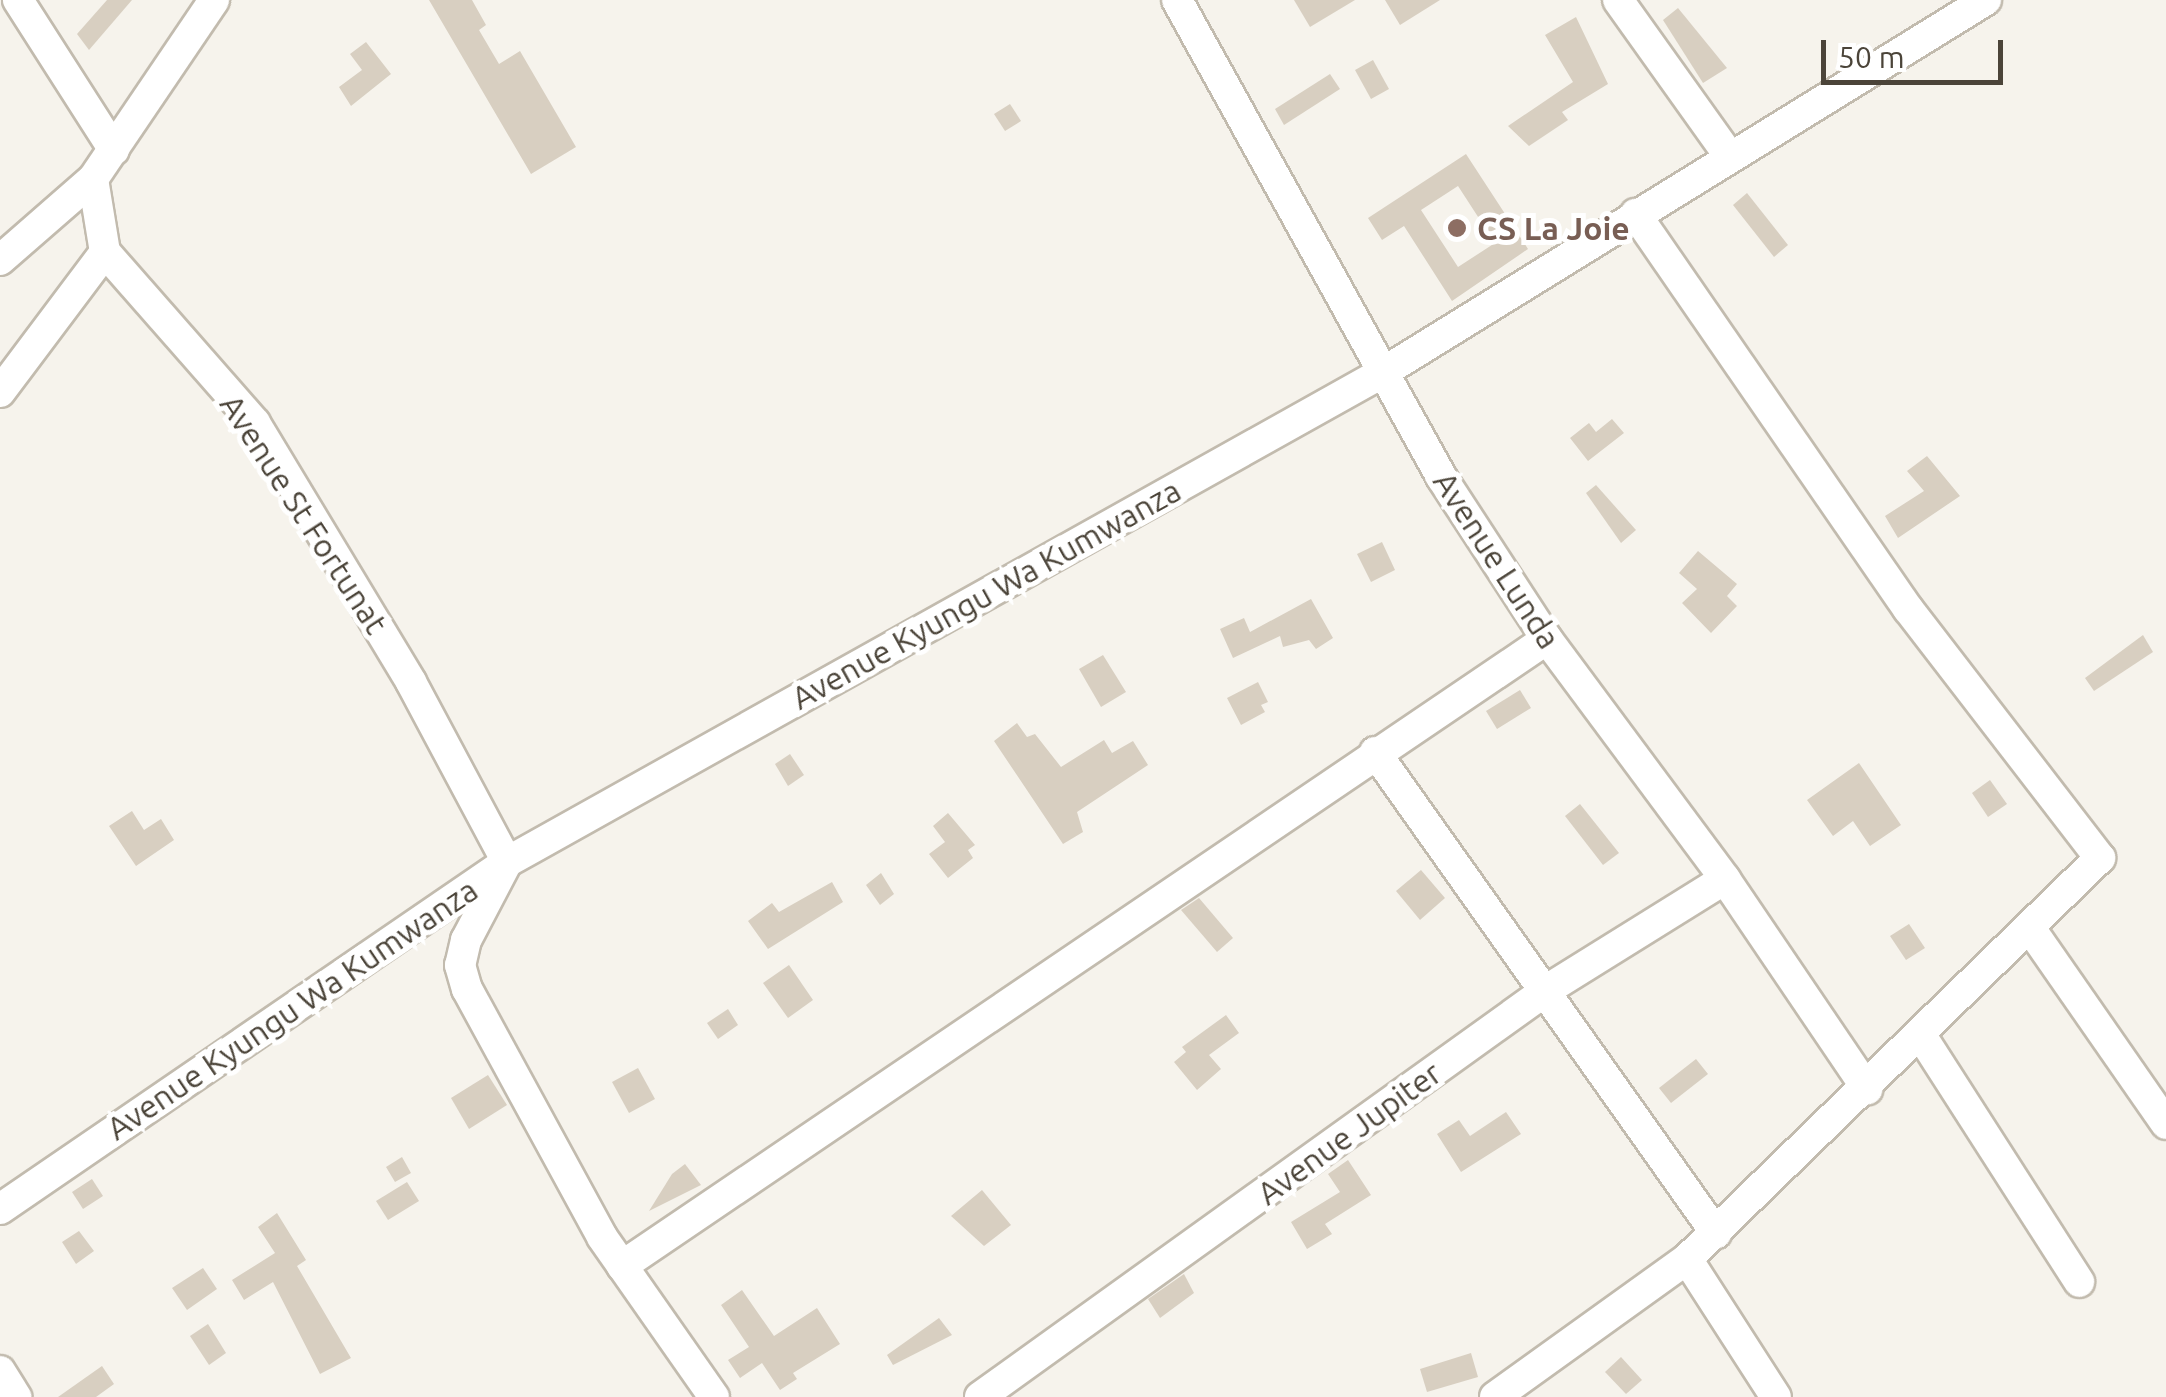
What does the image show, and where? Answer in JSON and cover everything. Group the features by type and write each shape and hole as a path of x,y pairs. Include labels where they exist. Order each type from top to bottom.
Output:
{"street":[{"path":"18,0 114,150"},
{"path":"0,260 94,179 214,0"},
{"name":"Avenue Lunda","path":"1176,0 1382,373 1547,638 1725,879 1867,1090"},
{"path":"1618,0 1728,154"},
{"name":"Avenue Kyungu Wa Kumwanza","path":"0,1209 507,862 1382,373 1728,154 1986,0"},
{"path":"0,392 105,252 94,179"},
{"path":"1495,1397 1687,1259 2098,867 2097,850 1908,609 1636,214"},
{"name":"Avenue St Fortunat","path":"105,252 255,423 411,682 507,862"},
{"path":"622,1266 1547,638"},
{"path":"1375,752 1548,989 1716,1233"},
{"path":"507,862 460,965 622,1266 714,1397"},
{"name":"Avenue Jupiter","path":"980,1397 1548,989 1725,879"},
{"path":"2032,931 2166,1124"},
{"path":"1922,1037 2079,1282"},
{"path":"1687,1259 1776,1397"},
{"path":"0,1371 16,1397"}],"building":[{"path":"107,0 132,0 89,50 77,34"},
{"path":"429,0 472,0 486,25 479,30 499,64 520,51 576,147 531,174"},
{"path":"1294,0 1355,0 1310,27"},
{"path":"1385,0 1440,0 1400,25"},
{"path":"1678,8 1727,68 1703,83 1663,20"},
{"path":"1576,17 1608,84 1562,112 1568,120 1529,146 1508,126 1573,82 1545,35"},
{"path":"366,42 391,74 351,106 339,87 362,70 350,54"},
{"path":"1373,60 1389,89 1371,99 1355,70"},
{"path":"1330,74 1340,89 1284,125 1275,109"},
{"path":"1010,104 1021,121 1005,131 994,114"},
{"path":"1466,154 1528,249 1452,301 1404,226 1382,240 1368,218","holes":["1458,186 1495,243 1458,267 1421,210"]},
{"path":"1747,193 1788,245 1774,257 1733,205"},
{"path":"1612,419 1624,433 1588,461 1570,438 1589,423 1596,432"},
{"path":"1927,456 1960,496 1898,538 1885,516 1924,491 1907,471"},
{"path":"1596,485 1636,530 1621,543 1586,493"},
{"path":"1382,542 1395,570 1371,582 1357,554"},
{"path":"1698,551 1737,584 1727,596 1737,606 1711,633 1682,603 1697,589 1679,573"},
{"path":"1311,599 1333,638 1316,649 1309,640 1283,647 1280,636 1233,658 1220,629 1244,618 1250,632"},
{"path":"2143,635 2153,652 2094,691 2085,678"},
{"path":"1103,655 1126,692 1101,707 1079,669"},
{"path":"1258,682 1268,702 1261,705 1265,712 1241,725 1227,698"},
{"path":"1520,690 1531,708 1497,729 1486,711"},
{"path":"1017,723 1027,737 1035,734 1061,767 1104,740 1112,753 1133,741 1148,765 1077,812 1083,832 1063,844 994,741"},
{"path":"790,754 804,775 788,786 775,764"},
{"path":"1859,763 1901,825 1870,846 1853,821 1833,836 1807,800"},
{"path":"1990,780 2007,804 1988,817 1972,793"},
{"path":"1580,804 1619,853 1603,865 1565,816"},
{"path":"132,811 144,830 161,819 174,840 136,866 109,826"},
{"path":"948,813 975,845 968,850 973,858 948,878 929,854 945,842 933,826"},
{"path":"1421,870 1445,898 1420,920 1396,891"},
{"path":"881,873 894,894 880,905 866,885"},
{"path":"832,882 843,902 768,949 748,921 772,903 779,912"},
{"path":"1199,898 1233,938 1217,952 1181,910"},
{"path":"1909,924 1925,948 1906,960 1890,936"},
{"path":"789,965 813,1000 788,1018 763,983"},
{"path":"728,1009 738,1025 718,1039 707,1023"},
{"path":"1226,1015 1239,1033 1209,1055 1221,1069 1197,1090 1174,1062 1186,1052 1182,1047"},
{"path":"1696,1059 1708,1074 1671,1103 1659,1088"},
{"path":"638,1068 655,1099 629,1113 612,1082"},
{"path":"488,1075 507,1105 469,1129 451,1098"},
{"path":"1506,1112 1521,1134 1461,1172 1437,1134 1459,1120 1470,1136"},
{"path":"402,1157 411,1173 395,1182 386,1167"},
{"path":"1348,1160 1371,1195 1325,1224 1332,1234 1307,1249 1291,1222 1340,1192 1328,1174"},
{"path":"685,1164 701,1185 649,1211 672,1174"},
{"path":"92,1179 103,1196 83,1209 72,1192"},
{"path":"407,1182 419,1201 388,1220 376,1201"},
{"path":"982,1190 1011,1225 984,1246 951,1216"},
{"path":"277,1213 306,1260 297,1266 351,1358 320,1374 273,1282 244,1300 232,1280 275,1253 258,1227"},
{"path":"79,1231 94,1251 76,1264 62,1242"},
{"path":"203,1268 217,1289 187,1310 172,1288"},
{"path":"1184,1274 1194,1293 1160,1318 1148,1299"},
{"path":"742,1290 774,1336 817,1308 840,1344 793,1373 797,1379 780,1390 762,1363 740,1378 728,1360 749,1347 721,1305"},
{"path":"939,1318 952,1335 893,1365 887,1355"},
{"path":"208,1324 226,1353 209,1365 190,1336"},
{"path":"1471,1353 1478,1377 1427,1392 1420,1369"},
{"path":"1621,1357 1642,1380 1626,1394 1605,1372"},
{"path":"102,1366 114,1384 96,1397 58,1397"}],"place":[{"name":"CS La Joie","path":"1457,228"}]}
